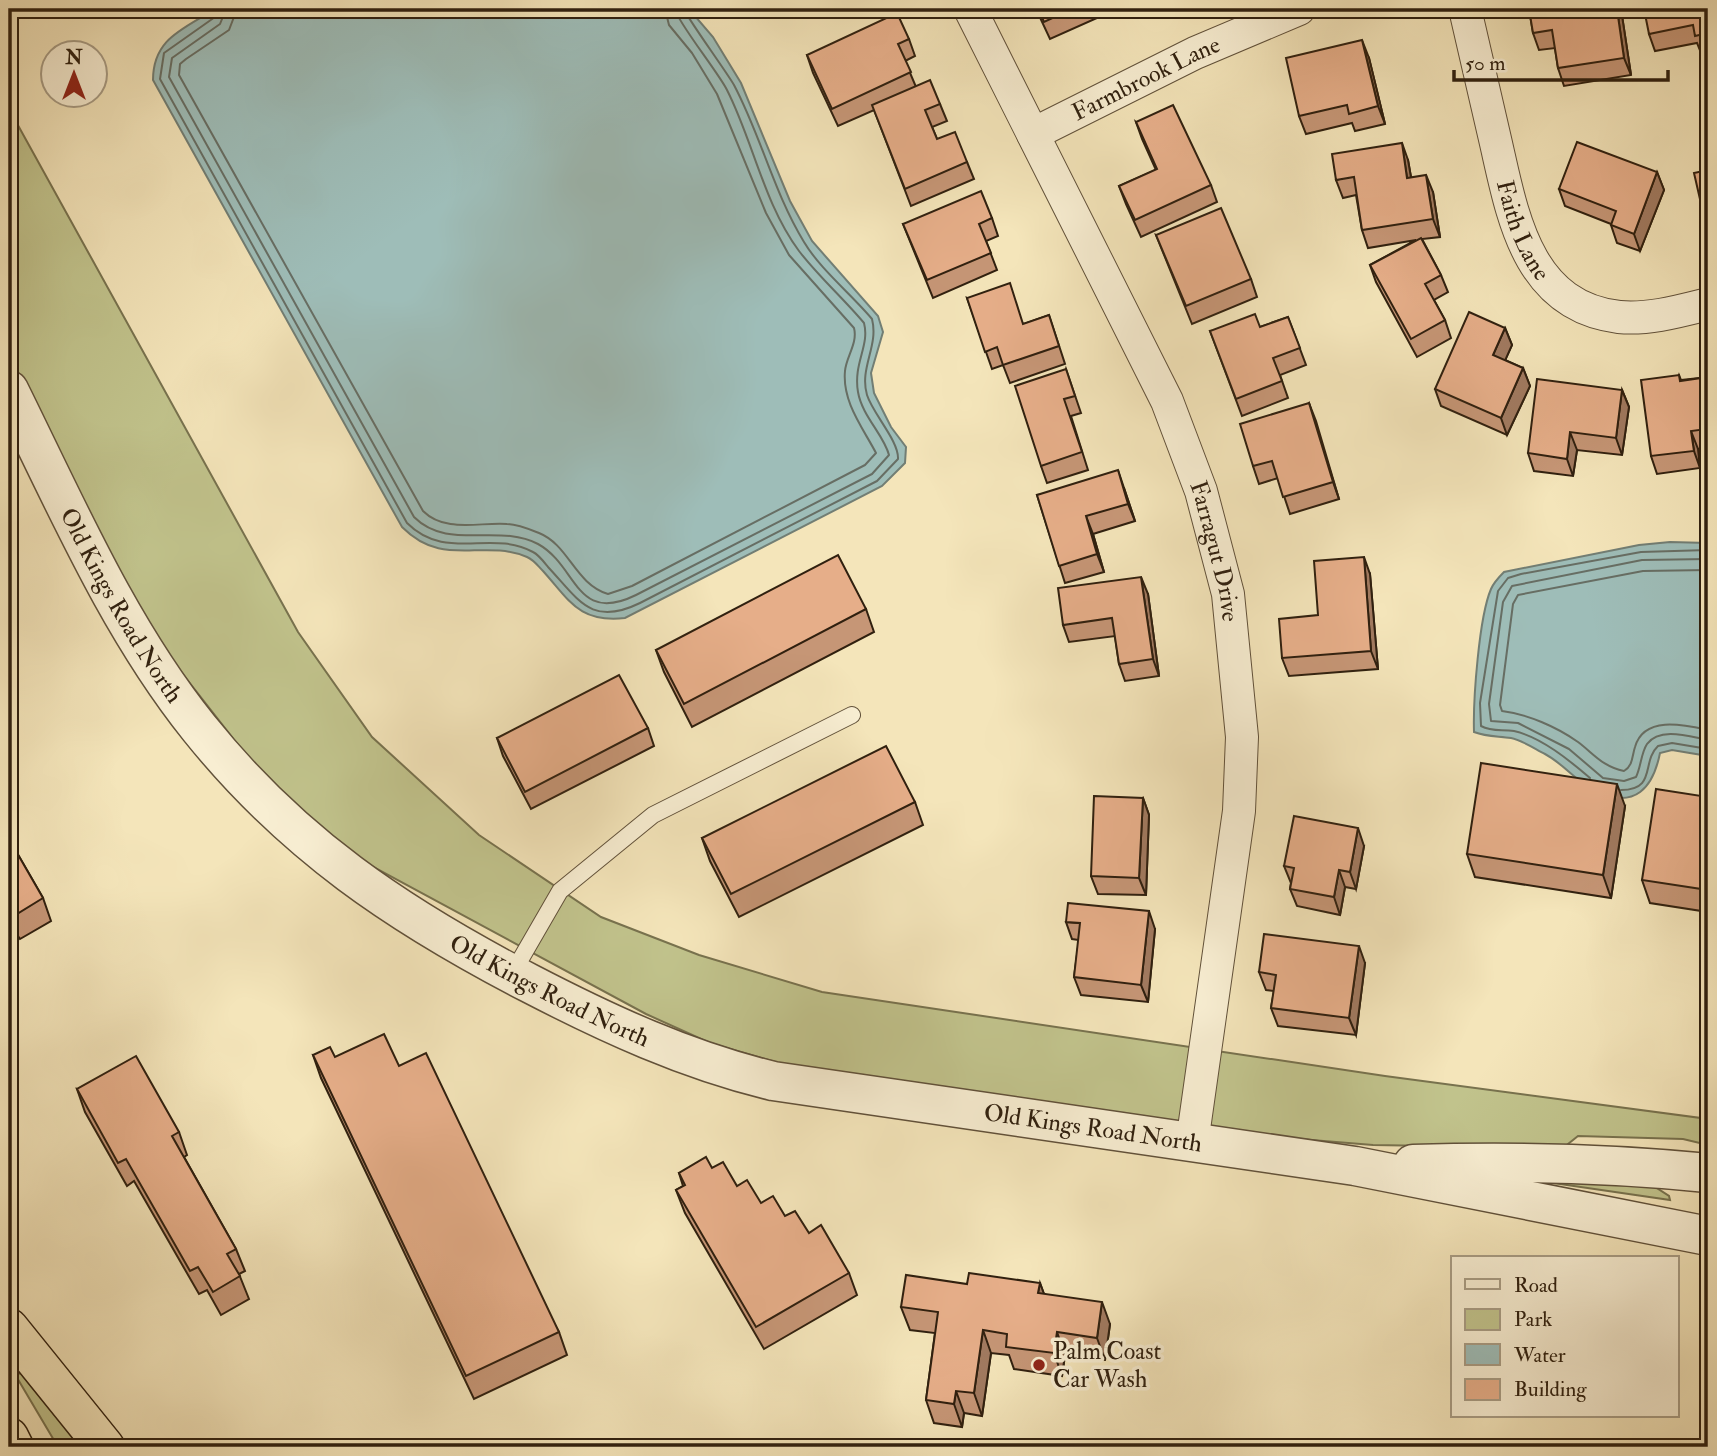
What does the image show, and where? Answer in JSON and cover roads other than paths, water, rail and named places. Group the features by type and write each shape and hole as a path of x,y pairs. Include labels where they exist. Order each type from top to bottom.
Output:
{"highway":[{"path":"9,1328 105,1447"},
{"path":"9,1437 14,1447"}],"street":[{"name":"Farragut Drive","path":"971,9 1167,401 1201,491 1228,594 1242,737 1239,811 1192,1143"},
{"name":"Farmbrook Lane","path":"1033,134 1195,53 1299,9"},
{"name":"Faith Lane","path":"1465,9 1511,207 1525,247 1542,274 1565,296 1619,317 1661,314 1708,304"},
{"name":"Old Kings Road North","path":"9,390 119,610 197,726 233,769 269,806 358,883 433,930 512,974 656,1045 690,1058 773,1082 1355,1166 1708,1236"},
{"name":"Old Kings Road North","path":"1355,1166 1508,1161 1608,1164 1708,1173"}],"lane":[{"path":"512,974 559,891 653,815 852,715"}],"water":[{"path":"215,9 689,9 713,37 741,83 790,201 812,241 878,316 883,332 871,373 874,393 891,427 906,447 905,463 882,486 625,618 597,617 577,608 536,563 527,557 494,550 448,550 418,540 402,527 153,80 154,66 164,44 182,29"},
{"path":"1670,542 1708,543 1708,756 1672,750 1660,753 1653,776 1640,792 1622,798 1610,797 1584,785 1552,758 1520,741 1474,732 1476,680 1483,619 1491,589 1504,572 1639,545"}],"place":[{"name":"Palm Coast Car Wash","path":"1039,1365"}]}
